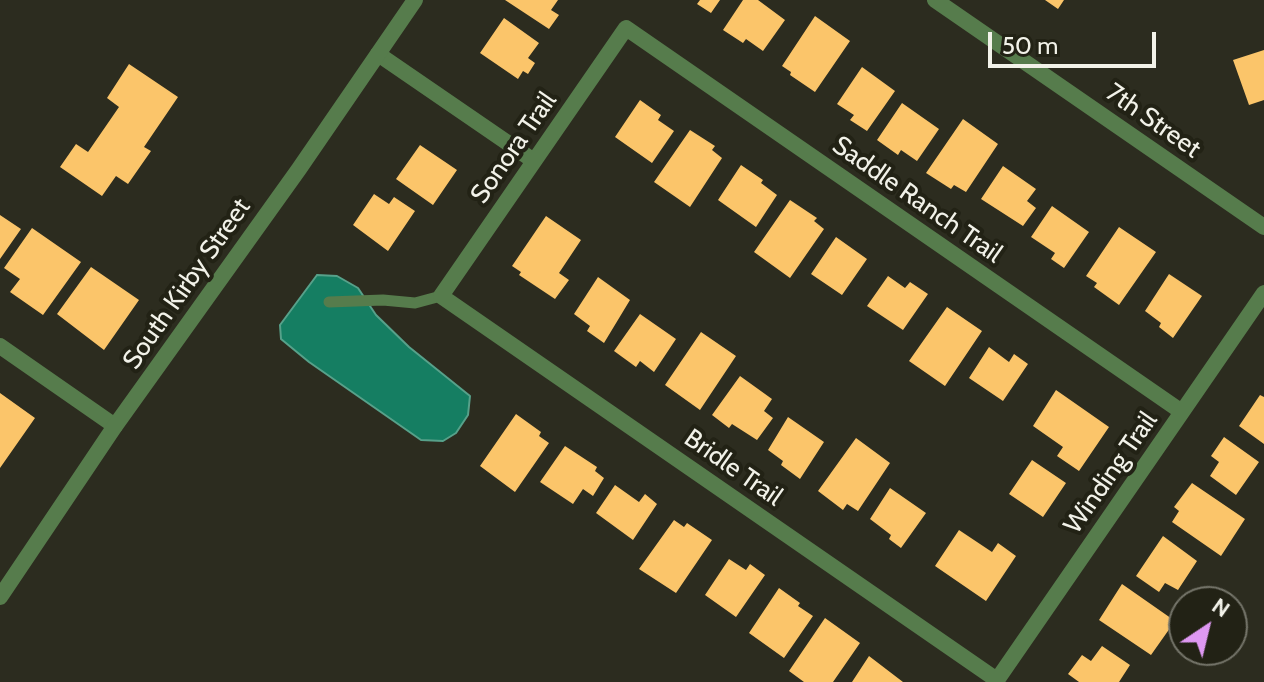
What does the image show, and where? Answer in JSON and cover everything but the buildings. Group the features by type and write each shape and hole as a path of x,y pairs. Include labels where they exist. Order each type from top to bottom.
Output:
{"street":[{"name":"South Kirby Street","path":"0,597 115,426 415,0"},
{"name":"7th Street","path":"935,0 1264,227"},
{"name":"Sonora Trail","path":"441,296 626,28"},
{"name":"Saddle Ranch Trail","path":"626,28 1182,412"},
{"path":"378,54 534,161"},
{"name":"Winding Trail","path":"997,680 1264,293"},
{"name":"Bridle Trail","path":"441,296 997,680"},
{"path":"0,346 115,426"}],"lane":[{"path":"329,302 383,300 415,303 441,296"}],"shaded area":[{"path":"317,275 337,276 358,288 376,315 409,347 470,396 468,415 456,433 443,441 421,440 281,339 280,325"}]}
